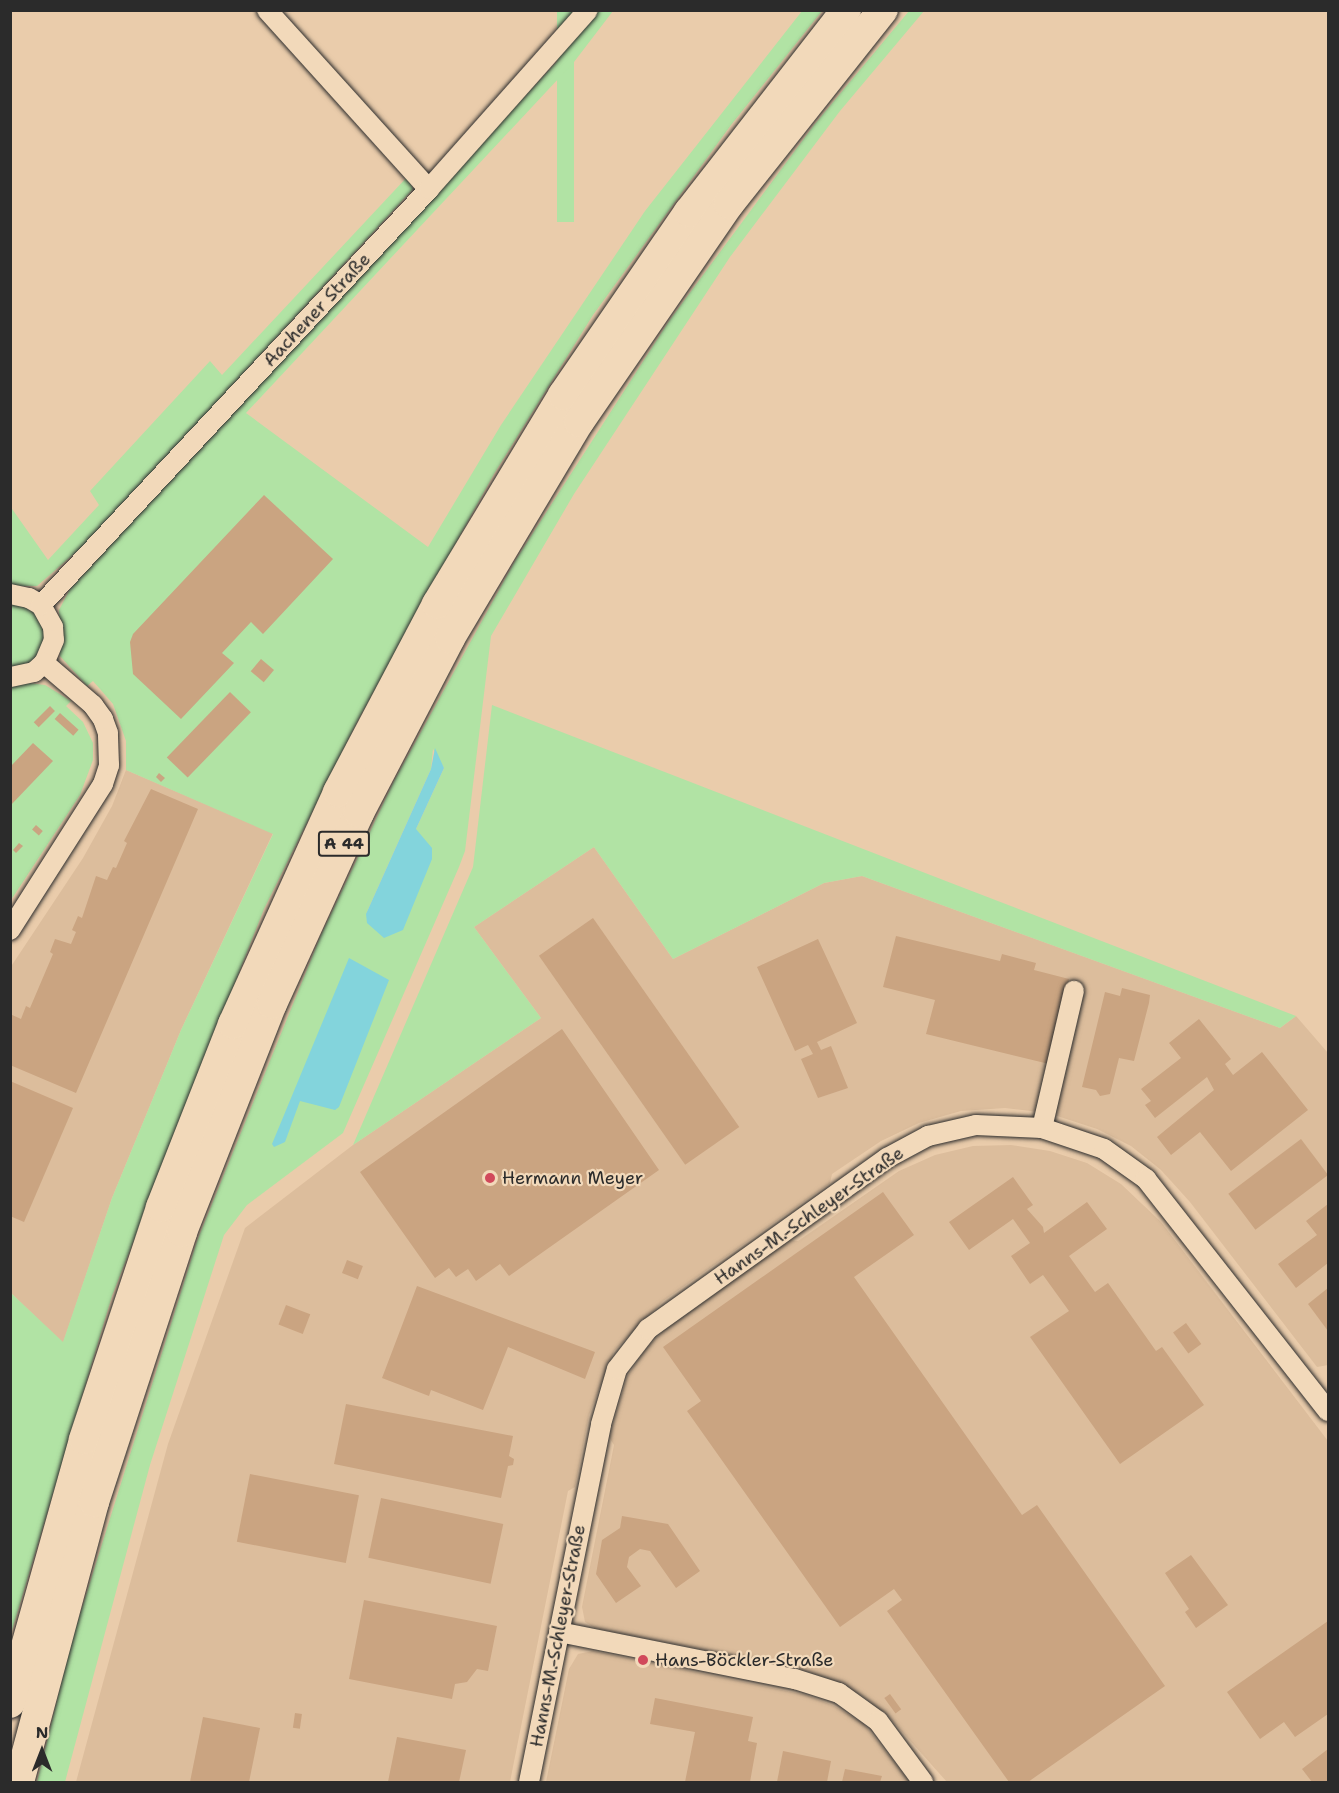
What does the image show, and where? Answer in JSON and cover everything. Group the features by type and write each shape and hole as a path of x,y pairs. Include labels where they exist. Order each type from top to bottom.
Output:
{"highway":[{"name":"A 44","path":"10,1703 84,1439 161,1207 232,1024 338,792 437,604 563,395 689,212 846,10"},
{"name":"A 44","path":"19,1782 94,1502 182,1232 272,1004 359,813 456,628 574,430 724,212 883,10"}],"street":[{"path":"267,10 429,189"},
{"name":"Aachener Straße","path":"41,606 429,189 588,10"},
{"path":"10,594 29,598 41,606 53,627 54,640 44,663 34,672 10,677"},
{"path":"10,930 103,784 109,765 103,719 93,705 44,663"},
{"path":"1042,1128 1074,991"},
{"name":"Hanns-M.-Schleyer-Straße","path":"528,1782 601,1424 617,1369 648,1329 887,1158 928,1136 976,1125 1042,1128 1104,1149 1146,1179 1329,1412"},
{"path":"559,1632 795,1679 839,1693 878,1721 923,1782"}],"shaded area":[{"path":"126,770 273,833 181,1030 112,1198 63,1343 11,1293 10,968 83,858 112,806"},
{"path":"594,847 673,959 824,883 862,876 1280,1028 1296,1016 1328,1053 1328,1365 1317,1367 1190,1202 1161,1170 1131,1146 1097,1129 1048,1113 1005,1108 961,1111 919,1123 881,1141 832,1174 830,1183 663,1301 614,1351 589,1415 575,1487 568,1491 510,1782 76,1782 168,1444 245,1228 353,1145 541,1018 474,927"},
{"path":"1011,1145 1050,1151 1087,1163 1121,1184 1161,1222 1328,1441 1328,1782 947,1782 889,1717 861,1695 830,1679 797,1668 595,1628 585,1622 582,1607 614,1445 609,1437 627,1377 644,1351 665,1329 789,1240 798,1241 899,1171 935,1155 973,1146"},
{"path":"593,1651 806,1695 834,1706 863,1723 910,1782 546,1782 569,1669 578,1654"}],"green space":[{"path":"557,11 574,11 574,222 557,222"},
{"path":"597,11 613,11 574,62 246,413 428,547 501,425 645,211 802,11 822,11 731,125 593,315 494,474 357,722 264,909 112,1296 11,1634 11,1293 63,1342 112,1198 181,1030 273,834 126,770 126,741 113,704 93,681 87,686 60,656 59,610 70,589 561,57"},
{"path":"909,11 924,11 840,111 730,257 574,494 491,636 465,851 459,867 343,1133 247,1205 224,1235 150,1465 65,1782 37,1782 71,1643 197,1241 321,935 394,781 515,561 669,321 814,125","holes":["433,749 444,768 416,829 366,914 431,769"]},
{"path":"408,176 413,189 90,540 37,586 11,586 10,506 48,560 99,505 90,491 210,361 222,375"},
{"path":"10,599 26,601 48,626 40,661 10,673"},
{"path":"29,683 45,685 71,701 66,706 83,722 93,743 93,760 80,795 11,900 11,685"},
{"path":"492,705 1296,1016 1280,1028 862,876 824,883 673,959 594,847 474,927 541,1018 353,1145 473,867"}],"water":[{"path":"435,748 444,768 416,829 432,848 432,859 403,930 384,938 367,923 366,914 431,769"},
{"path":"349,958 389,980 339,1107 335,1110 300,1101 285,1142 274,1147 272,1144"}],"building":[{"path":"264,495 333,559 263,634 251,622 222,653 234,663 181,719 133,674 130,642 133,634"},
{"path":"261,659 274,670 264,682 251,671"},
{"path":"230,692 251,712 188,778 167,757"},
{"path":"50,706 55,711 39,727 34,722"},
{"path":"60,713 79,730 73,736 55,719"},
{"path":"33,743 53,761 10,806 10,767"},
{"path":"159,773 165,778 161,782 156,777"},
{"path":"151,789 198,809 76,1093 10,1065 10,1014 21,1019 26,1006 30,1008 53,954 50,952 55,939 71,944 76,932 72,930 78,916 82,918 96,876 107,880 113,867 116,868 127,843 124,841"},
{"path":"36,825 43,831 39,835 32,830"},
{"path":"19,843 23,846 16,853 13,850"},
{"path":"593,918 739,1127 685,1165 539,956"},
{"path":"896,936 1000,961 1002,954 1036,963 1034,970 1069,979 1049,1064 926,1034 935,1000 883,987"},
{"path":"818,939 857,1023 817,1042 821,1050 831,1046 848,1088 818,1098 801,1059 813,1054 808,1045 795,1051 757,967"},
{"path":"1122,988 1150,995 1149,1003 1134,1061 1119,1058 1110,1094 1100,1096 1096,1090 1082,1087 1105,992 1120,996"},
{"path":"1199,1019 1231,1059 1225,1064 1233,1075 1262,1052 1308,1110 1231,1171 1200,1132 1171,1155 1157,1137 1214,1090 1207,1077 1155,1118 1145,1105 1151,1101 1141,1089 1181,1058 1169,1043"},
{"path":"562,1029 659,1170 509,1276 500,1264 476,1281 468,1269 456,1277 449,1268 435,1278 360,1172"},
{"path":"10,1081 73,1108 24,1222 10,1216"},
{"path":"1301,1139 1328,1175 1255,1230 1228,1194"},
{"path":"1013,1177 1033,1205 1027,1209 1043,1227 1044,1233 1087,1202 1107,1229 1069,1256 1095,1292 1108,1283 1156,1351 1162,1347 1204,1405 1120,1464 1030,1337 1069,1311 1043,1275 1030,1284 1011,1256 1030,1243 1013,1219 969,1250 949,1222"},
{"path":"883,1192 914,1235 854,1277 1022,1515 1037,1505 1165,1686 1028,1782 1009,1782 887,1611 902,1600 894,1589 840,1627 687,1411 701,1401 663,1347"},
{"path":"1328,1204 1328,1263 1296,1288 1278,1264 1317,1235 1306,1221"},
{"path":"347,1260 363,1266 358,1279 342,1273"},
{"path":"417,1286 595,1352 585,1379 508,1347 483,1410 431,1390 429,1396 382,1378"},
{"path":"1328,1288 1328,1331 1308,1304"},
{"path":"286,1305 310,1314 303,1334 278,1325"},
{"path":"1186,1323 1201,1344 1188,1353 1173,1332"},
{"path":"346,1404 513,1436 509,1456 514,1459 513,1465 508,1466 501,1498 334,1464"},
{"path":"250,1474 359,1495 346,1563 237,1542"},
{"path":"381,1498 503,1524 491,1584 368,1558"},
{"path":"622,1516 668,1524 700,1571 676,1588 650,1551 640,1549 629,1557 627,1567 641,1586 616,1603 596,1574 602,1540 620,1528"},
{"path":"1191,1555 1228,1605 1196,1628 1185,1612 1189,1609 1165,1573"},
{"path":"364,1600 497,1626 488,1671 477,1669 467,1682 455,1684 452,1699 349,1679"},
{"path":"1328,1621 1328,1714 1295,1737 1284,1722 1260,1739 1227,1692"},
{"path":"890,1694 901,1709 896,1713 884,1698"},
{"path":"655,1698 753,1717 748,1741 757,1743 750,1782 685,1782 695,1732 650,1724"},
{"path":"295,1713 302,1714 300,1729 293,1728"},
{"path":"203,1717 260,1728 249,1782 190,1782"},
{"path":"397,1737 466,1750 459,1782 388,1782"},
{"path":"1328,1749 1328,1782 1312,1782 1302,1769"},
{"path":"783,1751 831,1761 827,1782 777,1782"},
{"path":"845,1769 882,1776 880,1782 842,1782"}],"place":[{"name":"Hermann Meyer","path":"490,1178"},
{"name":"Hans-Böckler-Straße","path":"643,1660"}]}
